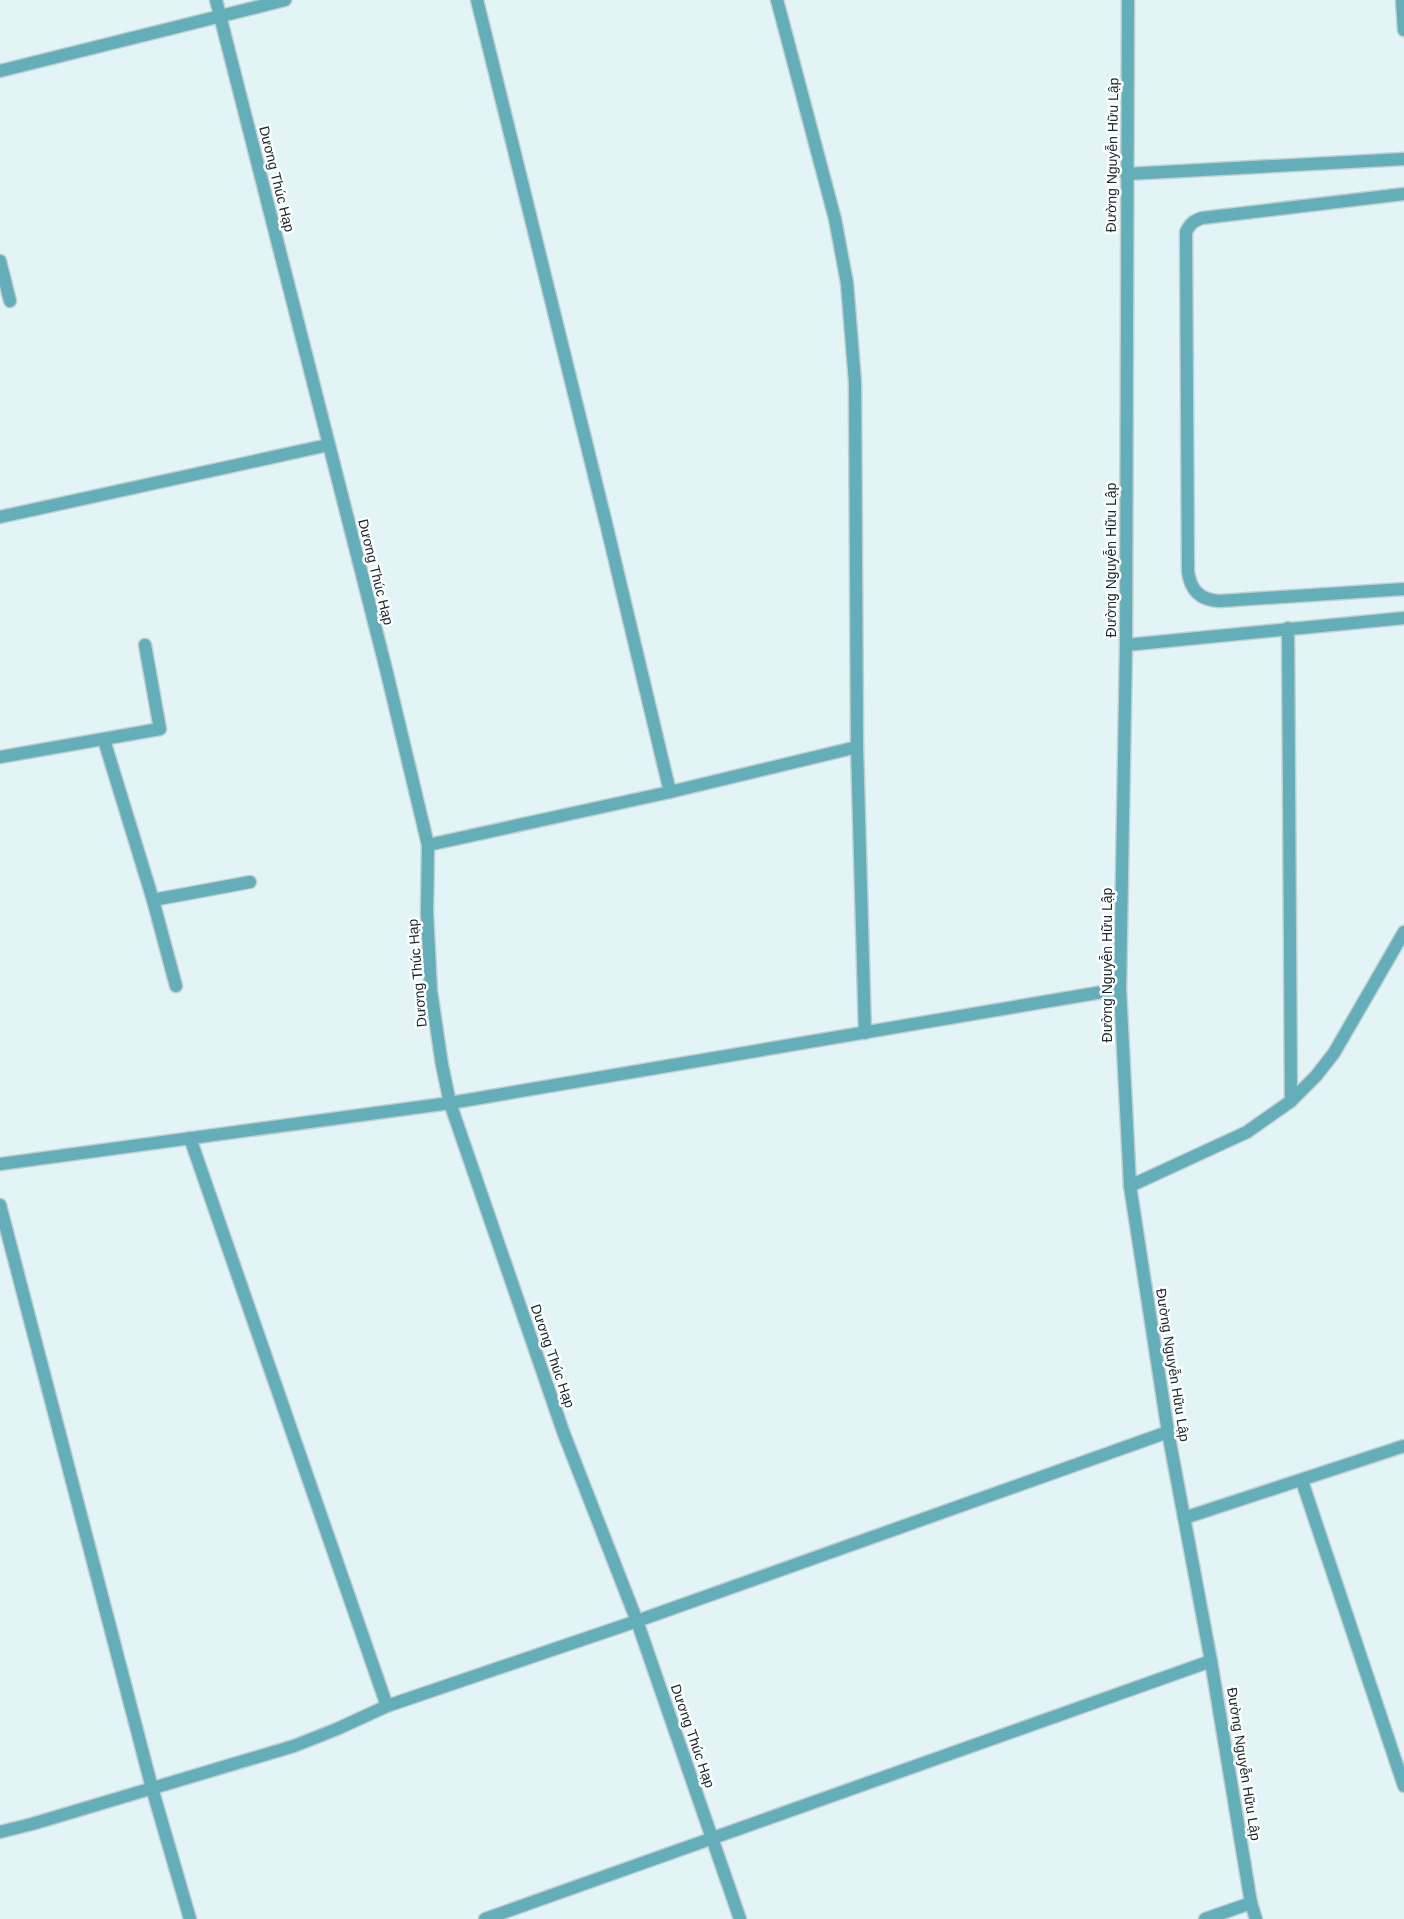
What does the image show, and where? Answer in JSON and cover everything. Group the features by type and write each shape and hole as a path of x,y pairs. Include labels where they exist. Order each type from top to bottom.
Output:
{"street":[{"name":"Dương Thúc Hạp","path":"216,0 386,669 428,846 427,913 431,991 442,1065 450,1103 564,1434 637,1621 714,1838 740,1919"},
{"path":"0,72 285,0"},
{"path":"477,0 670,792"},
{"path":"777,0 835,219 847,283 850,318 856,423 857,747 865,1033"},
{"name":"Đường Nguyễn Hữu Lập","path":"1128,0 1126,645 1120,989 1130,1186 1168,1432 1211,1661 1256,1919"},
{"path":"1402,0 1404,30"},
{"path":"1126,174 1404,159"},
{"path":"1404,194 1202,218 1194,221 1189,226 1186,232 1186,242 1188,572 1190,583 1194,590 1199,596 1210,601 1220,602 1404,588"},
{"path":"0,261 10,301"},
{"path":"0,517 328,444"},
{"path":"1126,645 1404,618"},
{"path":"1288,628 1290,1101"},
{"path":"0,756 104,740 160,729 145,645"},
{"path":"104,740 153,900 176,986"},
{"path":"428,846 670,792 857,747"},
{"path":"153,900 250,882"},
{"path":"1130,1186 1247,1132 1290,1101 1316,1076 1334,1053 1404,932"},
{"path":"0,1164 450,1103 1120,989"},
{"path":"190,1138 387,1706"},
{"path":"0,1205 152,1788 190,1919"},
{"path":"0,1832 294,1746 387,1706 637,1621 1168,1432"},
{"path":"1184,1518 1302,1481 1404,1446"},
{"path":"1302,1481 1404,1786"},
{"path":"485,1919 1211,1661"},
{"path":"1205,1919 1252,1903"}]}
